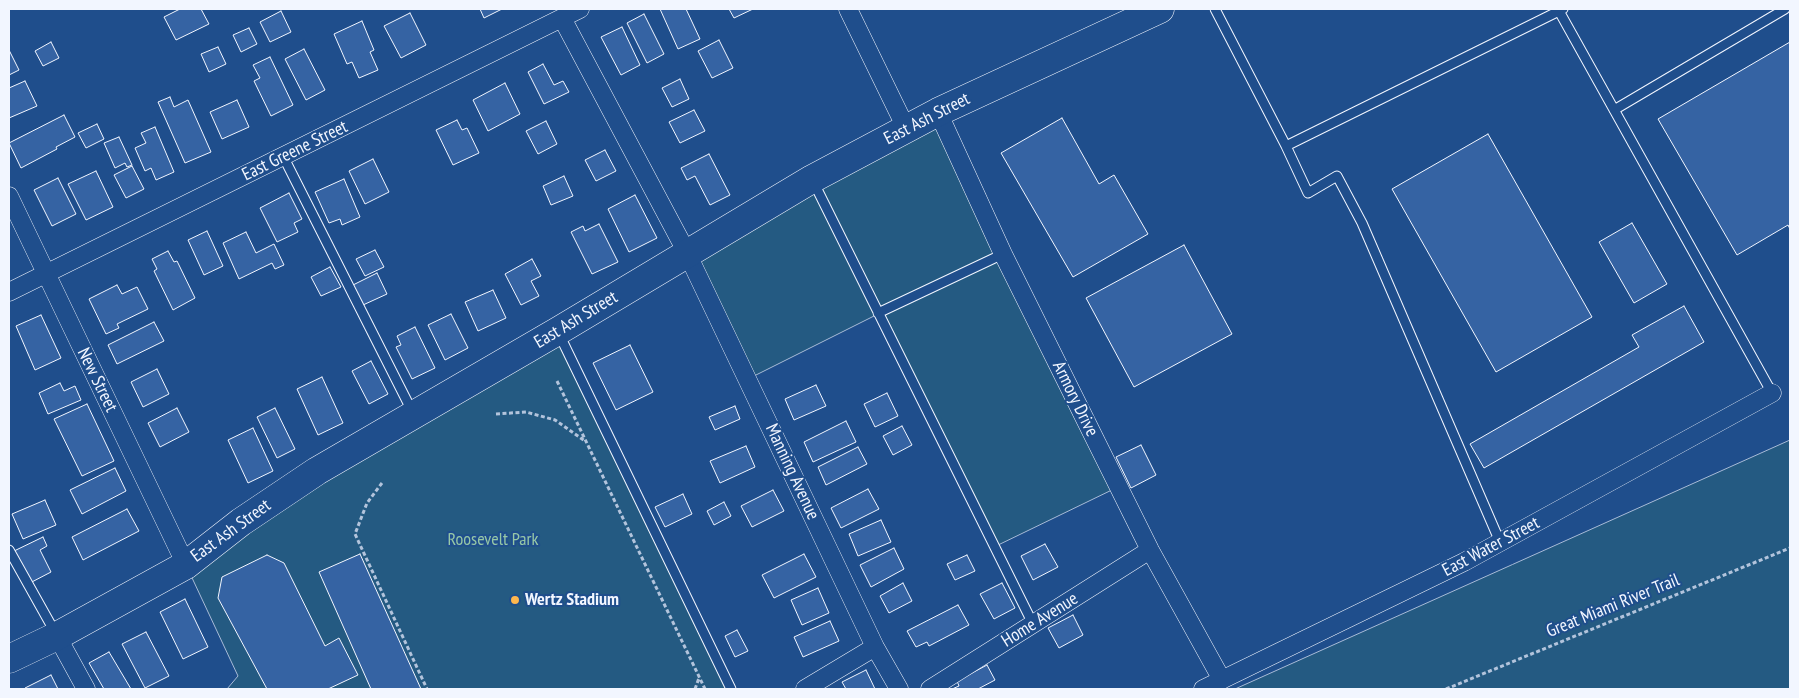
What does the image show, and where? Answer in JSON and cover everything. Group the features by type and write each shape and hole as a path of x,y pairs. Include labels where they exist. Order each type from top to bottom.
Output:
{"main road":[{"name":"East Ash Street","path":"9,659 57,636 186,564 241,522 317,471 558,331 812,179 938,112 1160,9"}],"street":[{"name":"East Greene Street","path":"9,292 580,9"},
{"path":"848,9 906,128"},
{"name":"Manning Avenue","path":"562,18 688,253 875,647 899,689"},
{"name":"Armory Drive","path":"938,112 1003,254 1150,550 1222,680"},
{"name":"New Street","path":"9,196 186,564"},
{"name":"East Water Street","path":"1203,689 1464,562 1772,393"},
{"name":"Home Avenue","path":"930,689 1150,550"},
{"path":"57,636 86,689"},
{"path":"805,689 875,647"}],"lane":[{"path":"1215,9 1286,146 1308,193 1337,176 1362,223 1500,542"},
{"path":"1614,110 1785,9"},
{"path":"1286,146 1561,10 1614,110 1772,393"},
{"path":"283,156 413,414"},
{"path":"812,179 1033,624"},
{"path":"878,313 1003,254"},
{"path":"558,331 731,689"},
{"path":"9,550 57,636"}],"path":[{"path":"556,381 705,689"},
{"path":"496,414 526,412 554,420 586,442"},
{"path":"382,483 367,503 355,534 427,689"},
{"name":"Great Miami River Trail","path":"1446,689 1790,548"},
{"path":"695,689 699,677"}],"green space":[{"path":"938,112 1118,487 994,547 878,314 748,379 687,253"},
{"name":"Roosevelt Park","path":"558,331 731,689 227,689 238,676 186,565"},
{"path":"1790,440 1790,689 1235,689"}],"building":[{"path":"180,9 201,9 209,24 176,40 164,17"},
{"path":"480,9 502,9 484,18"},
{"path":"660,9 686,9 700,39 678,49"},
{"path":"729,9 753,9 734,18"},
{"path":"281,11 291,32 270,42 260,22"},
{"path":"410,13 426,45 401,58 384,26"},
{"path":"644,14 664,54 647,63 627,23"},
{"path":"362,21 374,50 370,52 378,70 359,78 352,62 347,64 334,34"},
{"path":"622,27 640,65 621,75 601,37"},
{"path":"249,28 257,44 241,52 233,35"},
{"path":"719,40 733,68 712,78 698,51"},
{"path":"51,42 59,58 43,66 35,51"},
{"path":"1790,42 1790,229 1788,225 1737,255 1658,119"},
{"path":"218,47 226,64 209,72 201,54"},
{"path":"304,49 325,90 306,100 285,59"},
{"path":"9,50 19,70 9,75"},
{"path":"270,57 293,105 271,116 254,81 260,78 253,65"},
{"path":"543,64 554,85 563,81 569,92 544,104 528,72"},
{"path":"680,79 689,99 672,107 662,88"},
{"path":"25,81 37,106 9,118 9,88"},
{"path":"505,83 520,114 488,131 473,100"},
{"path":"170,97 174,107 188,100 211,152 185,163 158,102"},
{"path":"237,100 249,127 222,139 210,112"},
{"path":"694,110 705,131 680,143 669,122"},
{"path":"64,115 75,137 21,168 9,143"},
{"path":"1062,118 1099,184 1114,175 1148,234 1073,277 1001,153"},
{"path":"457,120 462,130 467,128 479,153 453,165 436,130"},
{"path":"546,121 557,144 538,154 526,131"},
{"path":"97,124 104,139 86,148 78,133"},
{"path":"155,127 174,172 156,180 151,168 145,171 135,148 146,143 141,133"},
{"path":"1488,134 1592,317 1496,372 1392,189"},
{"path":"119,137 132,165 127,167 125,163 115,168 104,143"},
{"path":"605,150 616,171 596,181 585,160"},
{"path":"709,154 730,195 710,205 695,176 687,180 681,168"},
{"path":"373,159 389,192 365,204 349,171"},
{"path":"132,166 144,189 126,198 114,175"},
{"path":"96,171 113,207 86,220 68,184"},
{"path":"564,176 573,196 551,205 543,186"},
{"path":"58,178 76,214 52,226 34,190"},
{"path":"344,179 360,217 342,225 340,219 329,223 315,192"},
{"path":"289,193 302,219 294,223 298,232 277,242 260,208"},
{"path":"635,195 657,238 629,252 608,209"},
{"path":"1632,223 1667,284 1634,303 1599,242"},
{"path":"599,224 618,262 592,274 571,232 583,226 585,231"},
{"path":"207,231 223,266 204,275 188,240"},
{"path":"246,232 256,253 274,244 284,265 275,269 272,263 239,279 223,243"},
{"path":"1184,245 1232,334 1134,387 1086,298"},
{"path":"375,250 384,267 365,276 356,259"},
{"path":"168,251 174,262 177,261 195,298 173,310 154,271 157,269 152,259"},
{"path":"532,259 541,276 531,281 539,296 521,305 505,274"},
{"path":"330,267 341,287 321,296 311,277"},
{"path":"377,273 387,294 363,305 353,285"},
{"path":"117,285 122,294 137,287 148,309 117,324 119,328 106,334 89,299"},
{"path":"493,290 506,318 478,331 465,302"},
{"path":"1684,306 1704,342 1484,468 1470,444 1639,347 1632,335"},
{"path":"451,314 468,348 445,360 428,325"},
{"path":"41,315 61,358 35,370 16,326"},
{"path":"154,322 164,341 117,364 108,345"},
{"path":"415,327 435,368 412,379 396,347 401,345 397,336"},
{"path":"630,345 653,392 616,410 593,363"},
{"path":"371,361 388,394 369,404 352,371"},
{"path":"157,369 169,394 143,407 131,382"},
{"path":"322,377 343,423 318,435 297,389"},
{"path":"60,383 64,391 75,386 81,400 48,414 39,393"},
{"path":"816,385 826,406 794,420 785,399"},
{"path":"887,393 898,416 875,427 864,404"},
{"path":"87,404 114,461 82,476 54,419"},
{"path":"735,406 740,419 715,430 709,417"},
{"path":"177,408 189,432 160,447 148,423"},
{"path":"275,408 295,449 277,458 257,417"},
{"path":"846,421 856,442 813,462 804,442"},
{"path":"902,426 912,445 893,455 883,436"},
{"path":"253,428 273,471 248,483 228,440"},
{"path":"1141,445 1156,475 1131,488 1116,457"},
{"path":"746,446 755,467 720,483 710,461"},
{"path":"858,447 867,464 826,485 818,467"},
{"path":"115,468 126,491 82,514 70,490"},
{"path":"868,489 879,509 841,528 831,508"},
{"path":"773,490 784,511 752,527 741,506"},
{"path":"683,494 692,514 665,527 655,507"},
{"path":"45,500 56,525 23,539 12,514"},
{"path":"724,502 731,516 714,525 707,511"},
{"path":"127,509 139,531 83,560 72,537"},
{"path":"881,520 891,542 858,556 849,534"},
{"path":"43,537 47,546 40,550 51,572 28,584 12,552"},
{"path":"1045,544 1058,567 1033,580 1021,556"},
{"path":"894,548 904,569 871,587 860,565"},
{"path":"360,554 421,689 371,689 319,572"},
{"path":"804,554 816,577 774,598 762,575"},
{"path":"267,555 284,563 325,646 339,638 358,675 328,689 267,689 218,598 222,577"},
{"path":"967,555 975,571 955,580 947,564"},
{"path":"903,583 912,601 889,613 880,596"},
{"path":"1002,583 1015,608 994,619 980,594"},
{"path":"818,588 829,613 802,625 791,600"},
{"path":"185,599 208,647 183,659 160,612"},
{"path":"958,605 969,625 929,646 927,642 916,647 907,631"},
{"path":"1073,615 1083,635 1059,648 1048,628"},
{"path":"830,621 839,641 803,657 794,637"},
{"path":"737,630 748,651 735,657 725,636"},
{"path":"146,632 169,676 145,688 122,644"},
{"path":"109,652 131,689 104,689 89,663"},
{"path":"987,665 995,680 978,689 952,689 959,686 957,681"},
{"path":"866,670 875,689 846,689 842,682"},
{"path":"51,675 58,689 25,688"}],"place":[{"name":"Wertz Stadium","path":"515,600"}]}
